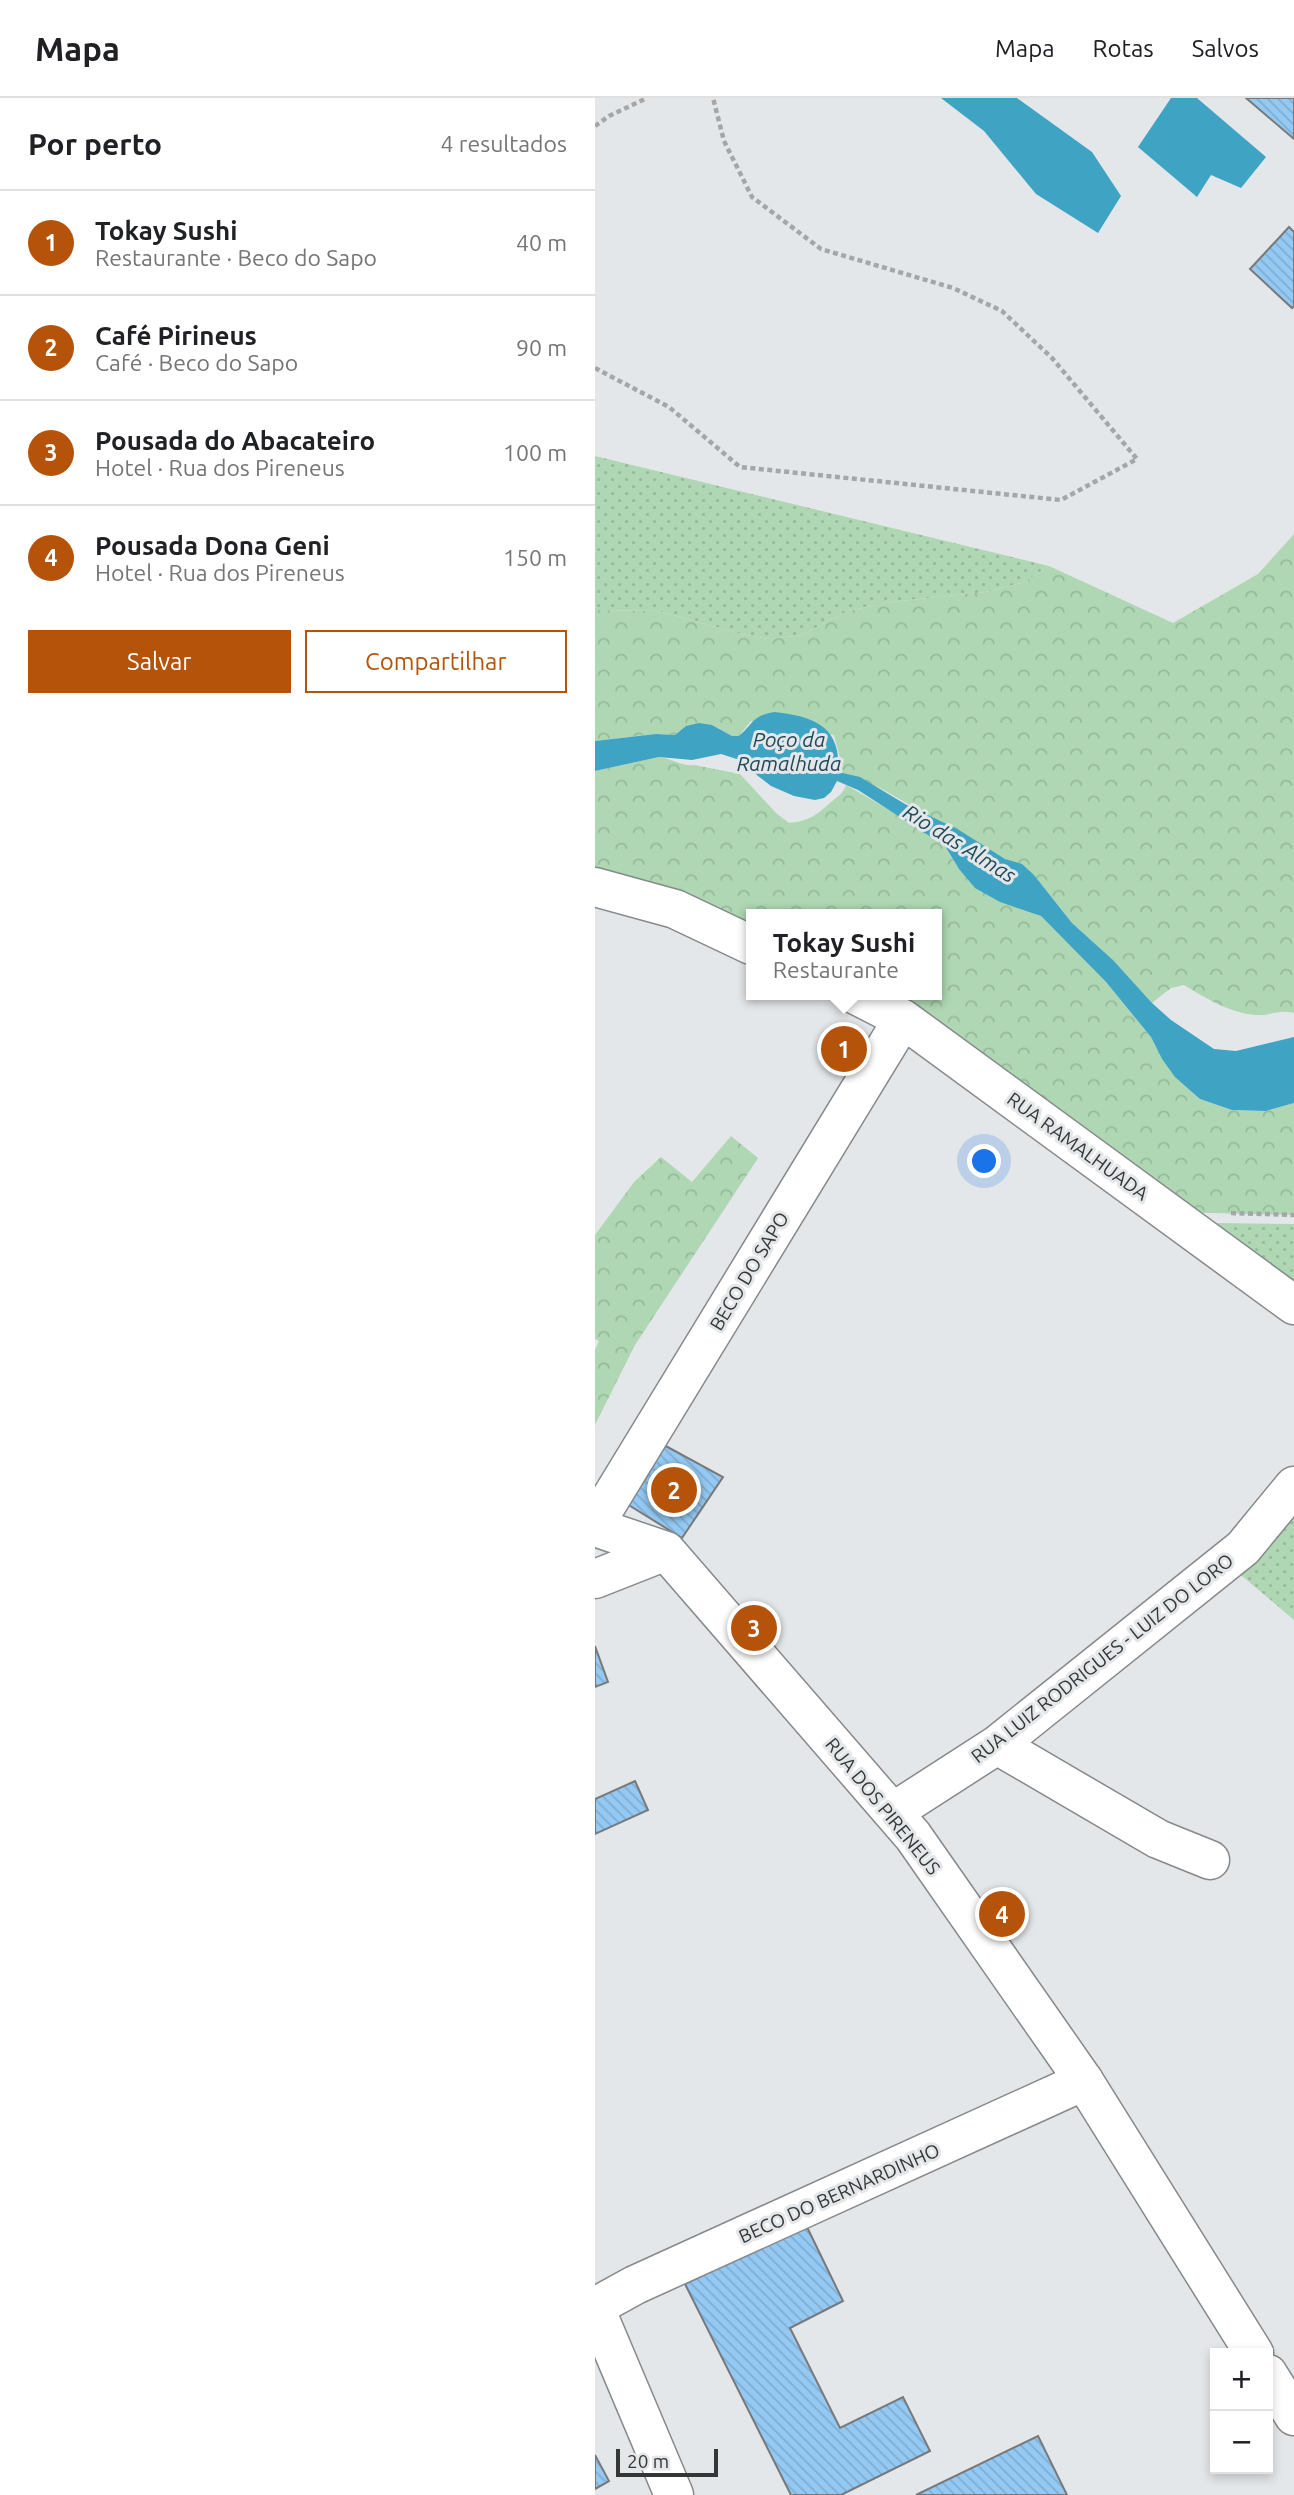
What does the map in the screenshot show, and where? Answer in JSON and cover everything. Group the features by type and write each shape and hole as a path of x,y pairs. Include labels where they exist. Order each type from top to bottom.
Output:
{"street":[{"path":"595,887 675,909 746,943"},
{"name":"RUA RAMALHUADA","path":"866,1000 904,1018 1294,1305"},
{"name":"BECO DO SAPO","path":"595,1525 904,1018"},
{"name":"RUA LUIZ RODRIGUES - LUIZ DO LORO","path":"893,1812 997,1745 1243,1548 1294,1486"},
{"path":"595,1525 666,1551"},
{"path":"595,1579 666,1551"},
{"name":"RUA DOS PIRENEUS","path":"666,1551 921,1847 1084,2081 1251,2348"},
{"path":"997,1745 1158,1839 1210,1860"},
{"name":"BECO DO BERNARDINHO","path":"595,2308 635,2285 1084,2081"},
{"path":"595,2308 674,2495"},
{"path":"1273,2382 1294,2416"}],"path":[{"path":"595,126 609,116 647,98"},
{"path":"595,368 669,407 740,467 1061,500 1137,459 1052,358 1002,311 953,288 821,249 753,197 724,141 713,98"}],"green space":[{"path":"595,456 1049,566 1025,582 986,592 891,602 848,611 802,635 769,639 658,611 595,610"},
{"path":"1294,534 1294,1013 1246,1014 1218,1004 1184,985 1171,988 1152,1003 1113,960 1072,923 1034,875 1022,865 1005,859 880,788 838,772 840,758 834,735 751,721 739,736 732,736 712,725 686,726 675,735 656,734 595,741 595,610 658,611 769,639 802,635 848,611 891,602 986,592 1025,582 1049,566 1173,623 1258,574"},
{"path":"659,757 685,765 740,774 776,813 789,823 817,814 840,795 846,785 907,820 945,846 959,869 1041,916 1106,982 1151,1037 1162,1059 1200,1099 1232,1110 1266,1111 1294,1103 1294,1215 1168,1212 863,1000 942,1000 942,909 746,909 746,943 595,887 595,771"},
{"path":"731,1136 758,1158 635,1345 595,1425 595,1350 599,1341 595,1339 595,1235 634,1182 661,1157 692,1182"},
{"path":"1213,1223 1294,1224 1294,1288"},
{"path":"1294,1512 1294,1620 1241,1575"}],"water":[{"path":"941,98 1017,98 1092,152 1121,196 1098,233 1036,194 984,131"},
{"path":"1171,98 1197,98 1266,157 1241,188 1211,175 1197,197 1138,147"},
{"path":"774,712 801,717 823,727 835,744 838,772 860,777 905,804 959,830 1005,859 1022,864 1072,923 1113,960 1152,1003 1171,1020 1214,1049 1236,1051 1294,1037 1294,1103 1266,1111 1232,1110 1200,1099 1175,1077 1151,1037 1106,982 1041,916 1000,902 975,888 945,846 858,790 837,781 824,798 815,800 794,796 771,786 743,761 721,754 692,760 659,757 595,771 595,741 656,734 675,735 686,726 699,723 712,725 732,736 739,736 757,718"}],"building":[{"path":"1246,98 1294,98 1294,139"},
{"path":"1289,227 1294,232 1292,308 1250,269"},
{"path":"662,1444 723,1477 682,1538 627,1504"},
{"path":"595,1646 608,1682 595,1687"},
{"path":"635,1781 648,1810 595,1834 595,1799"},
{"path":"806,2225 843,2301 790,2328 840,2428 903,2397 930,2451 841,2495 791,2495 685,2284"},
{"path":"1038,2436 1067,2495 916,2495"},
{"path":"595,2455 609,2481 595,2489"}],"place":[{"name":"Tokay Sushi","path":"844,1049"},
{"name":"Café Pirineus","path":"674,1490"},
{"name":"Pousada do Abacateiro","path":"754,1628"},
{"name":"Pousada Dona Geni","path":"1002,1914"}],"water label":[{"name":"Poço da Ramalhuda","path":"789,751"},
{"name":"Rio das Almas","path":"960,843"}]}
